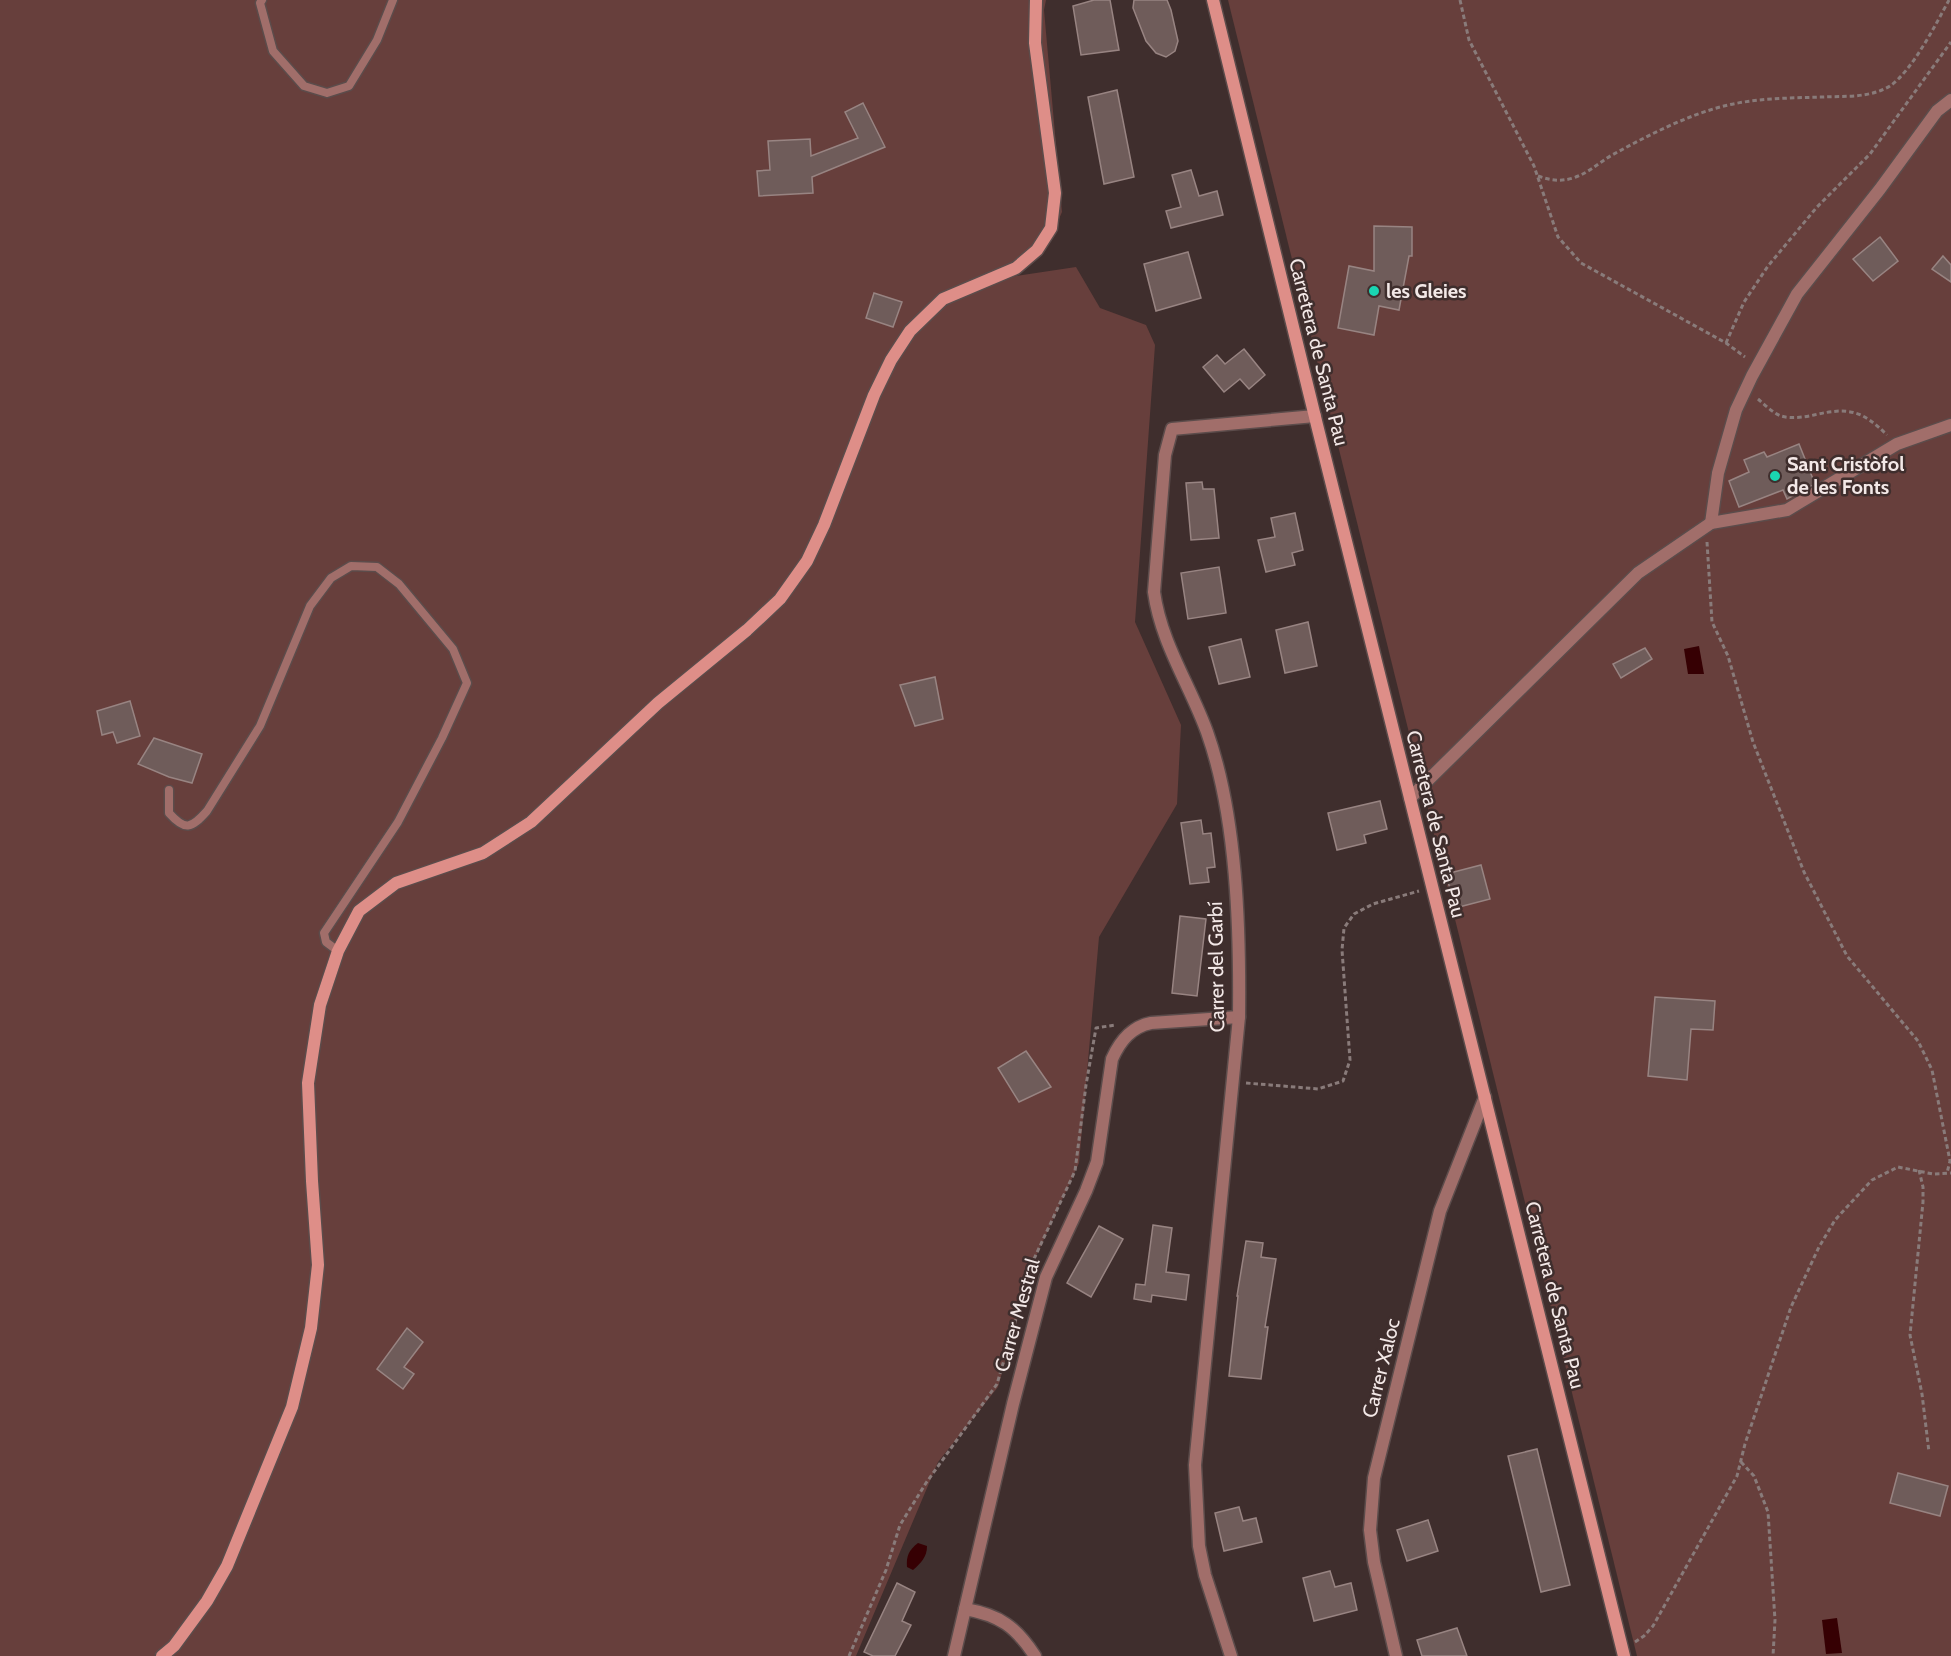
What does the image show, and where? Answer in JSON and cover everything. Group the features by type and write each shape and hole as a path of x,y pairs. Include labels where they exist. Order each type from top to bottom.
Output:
{"street":[{"path":"162,1656 174,1646 207,1601 227,1566 292,1407 311,1328 318,1264 308,1083 320,1005 338,951 359,911 396,883 483,853 531,822 658,703 747,630 780,599 807,561 824,525 874,395 891,360 910,331 943,299 1016,268 1037,250 1051,228 1055,193 1035,43 1036,0"},
{"name":"Carretera de Santa Pau","path":"1213,0 1623,1650"},
{"path":"1711,523 1718,473 1736,410 1797,294 1881,189 1937,111 1951,100"},
{"name":"Carrer del Garbí","path":"1231,1656 1208,1586 1199,1546 1195,1465 1239,1017 1239,964 1233,863 1222,787 1207,732 1172,654 1156,609 1154,591 1165,455 1172,429 1315,416"},
{"path":"1410,798 1638,573 1711,523 1787,510 1897,444 1951,425"},
{"path":"1134,1029 1151,1023 1239,1017"},
{"name":"Carrer Mestral","path":"954,1656 1013,1404 1046,1277 1093,1173 1100,1145 1112,1059 1123,1039 1134,1029"},
{"name":"Carrer Xaloc","path":"1396,1656 1374,1562 1370,1530 1374,1478 1440,1211 1485,1097"},
{"path":"965,1609 996,1617 1007,1623 1024,1640 1035,1656"}],"lane":[{"path":"262,0 260,3 273,51 304,86 327,93 349,86 377,40 393,0"},
{"path":"168,790 169,813 180,825 189,827 207,811 260,726 310,606 331,578 351,566 377,567 399,584 453,649 466,683 442,738 398,822 324,933 326,942 338,951"}],"path":[{"path":"1460,0 1469,40 1534,166 1558,237 1581,262 1726,343 1748,358 1757,399 1782,416 1806,417 1849,410 1858,413 1880,428 1897,444"},
{"path":"1538,176 1554,181 1573,178 1592,171 1608,158 1644,138 1725,106 1774,99 1864,95 1890,86 1924,45 1949,0"},
{"path":"1726,343 1744,302 1768,266 1817,207 1870,154 1951,42"},
{"path":"1623,1650 1638,1641 1653,1626 1737,1476 1745,1444 1791,1307 1819,1247 1835,1220 1872,1179 1898,1167 1933,1174 1949,1173 1950,1161 1932,1070 1918,1041 1847,956 1804,872 1753,742 1728,656 1712,622 1706,545 1711,523"},
{"path":"1233,1082 1318,1089 1343,1081 1350,1060 1342,950 1344,928 1354,914 1373,904 1432,887"},
{"path":"849,1656 886,1570 900,1525 926,1483 997,1384 1033,1261 1075,1171 1096,1028 1114,1025 1134,1029"},
{"path":"1919,1170 1923,1187 1923,1202 1910,1335 1922,1394 1929,1452"},
{"path":"1741,1462 1754,1476 1768,1512 1775,1620 1773,1656"}],"shaded area":[{"path":"0,0 1046,0 1044,10 1062,212 1045,251 1010,277 1076,267 1100,308 1146,325 1155,345 1135,622 1181,725 1177,804 1099,937 1079,1163 1032,1265 998,1387 938,1462 856,1656 0,1656"},
{"path":"1228,0 1951,0 1951,1656 1637,1656"},
{"path":"1699,646 1704,674 1688,674 1684,649"},
{"path":"918,1543 927,1546 927,1550 923,1560 913,1570 907,1567 907,1560 910,1551"},
{"path":"1837,1618 1842,1653 1826,1654 1822,1620"}],"building":[{"path":"1094,0 1110,0 1119,50 1081,55 1073,6"},
{"path":"1134,0 1167,0 1178,41 1175,51 1166,57 1156,53 1146,41 1133,8"},
{"path":"1117,90 1134,177 1104,184 1088,97"},
{"path":"863,103 885,147 812,177 813,193 759,196 757,171 770,170 768,141 810,139 811,156 858,138 845,112"},
{"path":"1191,170 1199,196 1217,191 1223,215 1171,228 1166,211 1181,207 1172,175"},
{"name":"les Gleies","path":"1374,226 1412,227 1412,256 1409,256 1399,310 1379,306 1374,335 1338,328 1349,266 1374,271"},
{"path":"1880,237 1898,261 1873,281 1853,259"},
{"path":"1188,252 1201,298 1156,311 1144,264"},
{"path":"1943,256 1951,265 1951,282 1932,269"},
{"path":"874,293 902,302 893,327 866,318"},
{"path":"1244,349 1265,375 1249,389 1240,379 1224,392 1203,367 1217,355 1225,364"},
{"name":"Sant Cristòfol de les Fonts","path":"1799,444 1815,484 1787,499 1783,490 1739,507 1729,481 1749,472 1744,460 1764,452 1767,457"},
{"path":"1202,482 1203,489 1214,489 1219,538 1191,540 1186,483"},
{"path":"1295,513 1303,550 1292,553 1295,565 1266,572 1258,540 1275,537 1271,518"},
{"path":"1219,567 1226,613 1188,619 1181,573"},
{"path":"1308,622 1317,666 1285,673 1276,630"},
{"path":"1241,639 1250,677 1219,684 1209,647"},
{"path":"1645,648 1652,659 1621,678 1613,664"},
{"path":"935,677 943,719 915,726 900,685"},
{"path":"130,701 140,736 117,743 113,732 102,735 97,711"},
{"path":"154,738 202,754 192,783 169,777 138,764"},
{"path":"1380,801 1387,829 1364,835 1366,843 1337,850 1328,813"},
{"path":"1201,820 1203,834 1211,833 1215,867 1207,868 1209,882 1190,884 1181,823"},
{"path":"1481,865 1490,899 1455,908 1446,874"},
{"path":"1180,916 1206,919 1197,996 1172,993"},
{"path":"1655,997 1715,1001 1713,1030 1691,1029 1687,1080 1648,1076"},
{"path":"1026,1051 1051,1087 1019,1102 998,1068"},
{"path":"1153,1225 1172,1228 1166,1272 1189,1275 1186,1300 1152,1295 1151,1302 1134,1299 1136,1284 1145,1285"},
{"path":"1099,1226 1123,1239 1091,1297 1067,1283"},
{"path":"1246,1241 1263,1243 1261,1257 1276,1259 1265,1327 1268,1327 1261,1379 1229,1376 1237,1296"},
{"path":"407,1328 423,1342 404,1367 414,1374 403,1389 377,1369"},
{"path":"1537,1449 1570,1585 1541,1592 1508,1456"},
{"path":"1898,1473 1948,1486 1940,1516 1890,1503"},
{"path":"1239,1507 1243,1521 1256,1518 1262,1542 1224,1551 1215,1513"},
{"path":"1428,1520 1438,1551 1407,1561 1397,1530"},
{"path":"1330,1571 1335,1587 1351,1583 1357,1610 1314,1621 1303,1578"},
{"path":"897,1583 915,1592 902,1621 911,1625 895,1656 873,1656 864,1652"},
{"path":"1457,1628 1467,1656 1422,1656 1417,1640"}],"place":[{"name":"les Gleies","path":"1374,291"},
{"name":"Sant Cristòfol de les Fonts","path":"1775,476"}]}
